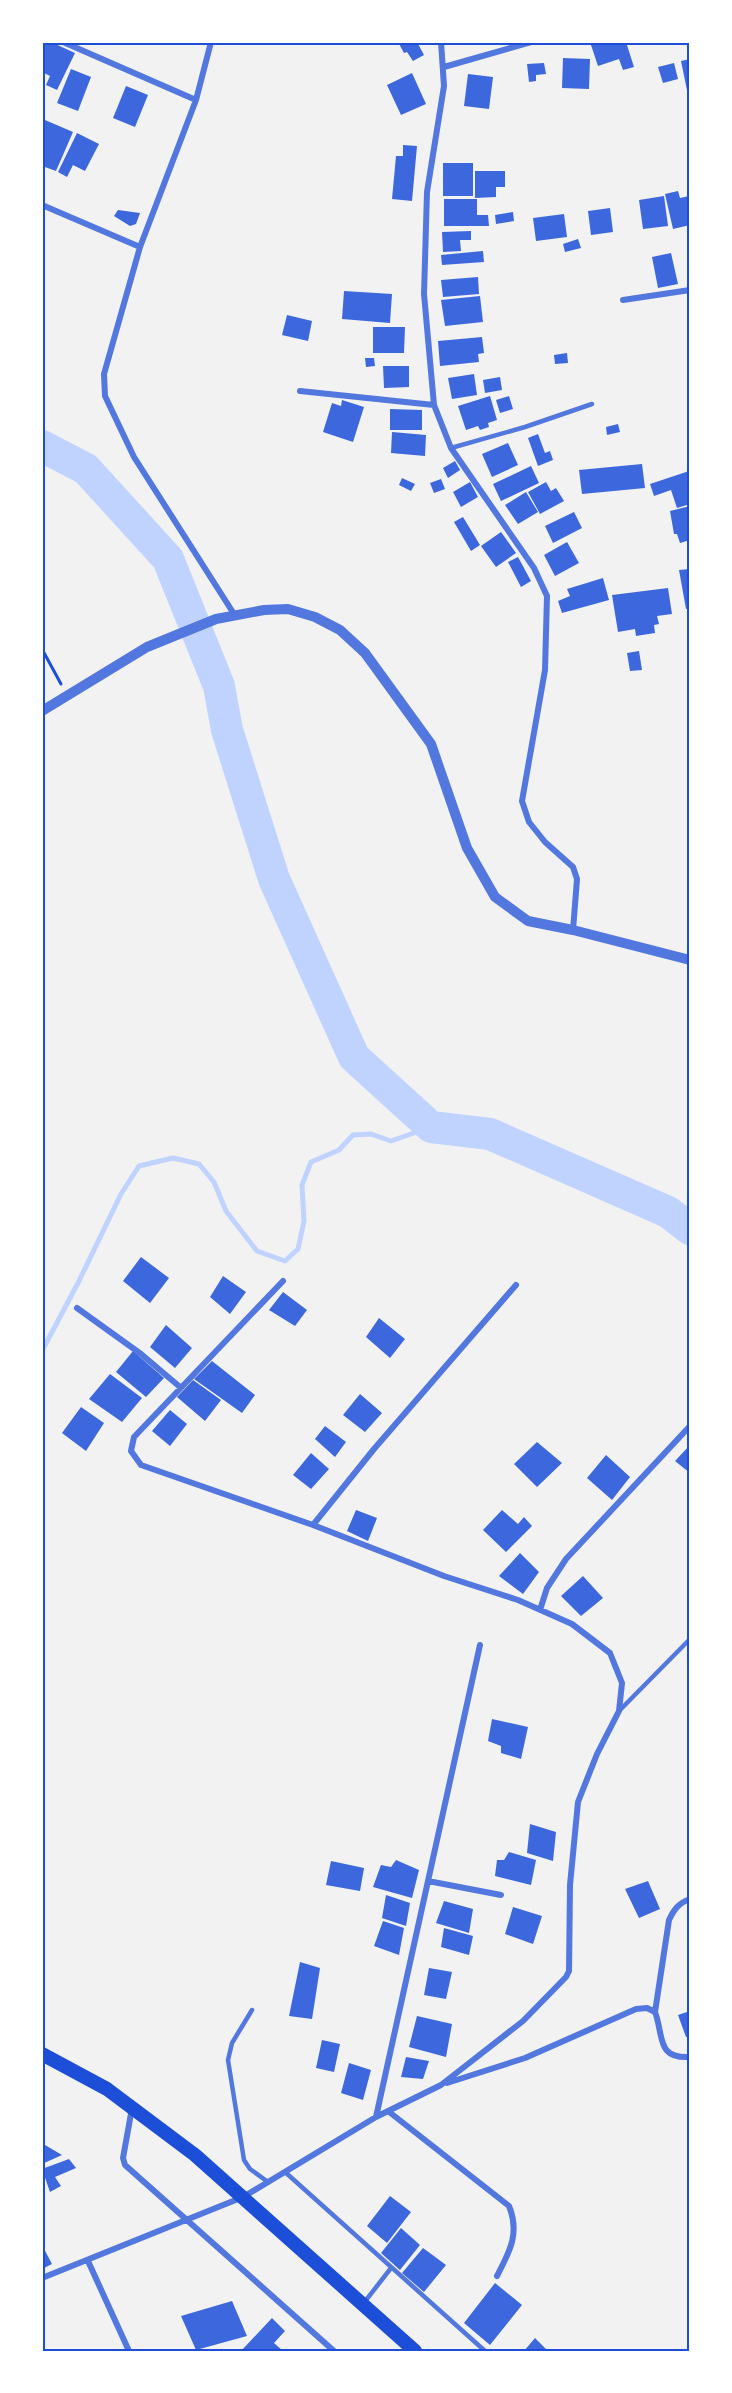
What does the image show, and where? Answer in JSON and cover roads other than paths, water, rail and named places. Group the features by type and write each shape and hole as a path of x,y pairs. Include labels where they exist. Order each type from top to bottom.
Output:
{"highway":[{"path":"42,2054 107,2089 195,2155 415,2351"}],"street":[{"path":"63,42 196,100"},
{"path":"211,42 196,100 140,247 104,374 105,396 134,457 234,614"},
{"path":"441,42 444,86 427,192 424,272 434,405 451,448 534,568 547,597 545,670 522,801 529,822 545,842 573,867 577,879 573,930"},
{"path":"444,67 531,42"},
{"path":"42,205 140,247"},
{"path":"624,300 690,290"},
{"path":"300,391 434,405"},
{"path":"42,711 147,647 216,619 234,614 288,609 315,617 340,630 365,653 431,744 467,849 495,897 528,921 690,960"},
{"path":"283,1281 134,1437 131,1451 141,1465 313,1525 572,1624 610,1653 622,1683 619,1711 597,1754 578,1802 570,1885 569,1964 566,1977 523,2021 441,2085"},
{"path":"313,1525 374,1449 516,1285"},
{"path":"77,1308 141,1354 180,1387"},
{"path":"540,1610 547,1588 572,1553 690,1426"},
{"path":"376,2117 480,1645"},
{"path":"428,1881 501,1895"},
{"path":"690,1899 681,1903 673,1911 669,1920 655,2012 664,2049 668,2054 690,2057"},
{"path":"42,2278 243,2197 376,2117 441,2085 525,2058 636,2009 647,2008 655,2012"},
{"path":"132,2107 123,2158 124,2165 334,2351"},
{"path":"388,2111 509,2206 516,2223 510,2252 497,2276"},
{"path":"88,2261 129,2351"}],"lane":[{"path":"451,448 525,427 592,404"},
{"path":"619,1711 690,1639"},
{"path":"252,2010 232,2043 228,2060 244,2160 250,2169 268,2182"},
{"path":"285,2172 485,2351"},
{"path":"363,2305 391,2268"}],"waterway":[{"path":"42,446 86,469 168,559 219,686 227,730 274,879 354,1057 431,1127 490,1134 668,1212 690,1229"},
{"path":"42,1351 121,1194 139,1166 173,1158 199,1164 214,1182 226,1211 257,1251 285,1261 298,1249 304,1221 302,1185 311,1162 339,1150 353,1135 371,1134 391,1141 431,1127"}]}
